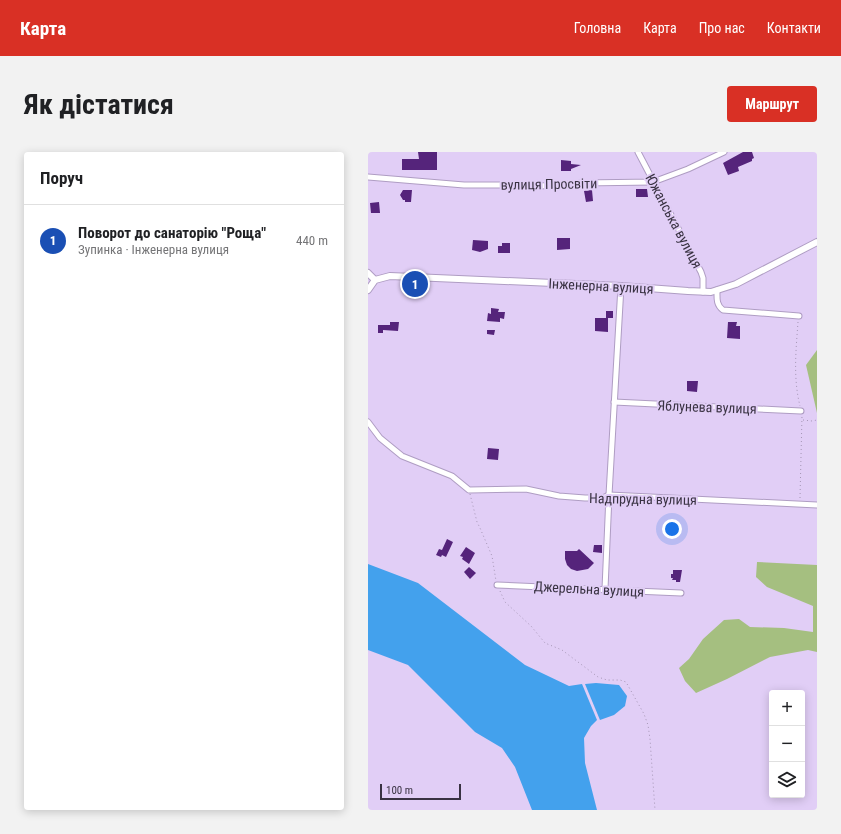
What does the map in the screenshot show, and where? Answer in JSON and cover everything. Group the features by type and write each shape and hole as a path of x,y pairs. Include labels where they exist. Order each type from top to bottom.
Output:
{"street":[{"name":"Южанська вулиця","path":"638,152 701,272 703,278 703,292"},
{"name":"вулиця Просвіти","path":"368,177 464,185 541,186 582,183 653,182 688,169 724,152"},
{"name":"Інженерна вулиця","path":"375,280 390,276 621,286 703,292 717,290 736,284 817,242"},
{"path":"368,273 375,280 368,290"},
{"path":"605,589 621,286"},
{"path":"717,290 719,308 723,310 799,316"},
{"name":"Яблунева вулиця","path":"614,402 801,411"},
{"path":"368,422 380,438 402,456 452,476 469,490"},
{"name":"Надпрудна вулиця","path":"469,490 526,489 559,496 585,498 603,498 609,495 817,506"},
{"name":"Джерельна вулиця","path":"497,585 681,593"}],"path":[{"path":"802,420 817,420"},
{"path":"469,490 477,522 492,556 497,585 505,602 531,626 545,643 562,650 598,677 607,680 620,680 626,682 644,714 648,725 655,810"}],"green space":[{"path":"817,350 817,413 806,365"},
{"path":"757,562 817,565 817,652 808,650 770,657 696,693 685,681 679,668 689,659 703,639 724,620 739,619 750,627 784,628 813,632 813,606 767,587 756,577"}],"water":[{"path":"368,564 418,583 525,665 569,686 582,684 597,720 591,726 584,738 585,763 597,810 532,810 515,767 502,748 475,732 408,665 368,650"},
{"path":"596,683 619,685 627,696 625,706 614,715 600,720 585,684"}],"building":[{"path":"418,152 437,152 437,170 402,170 402,159 419,159"},
{"path":"743,152 752,152 754,158 752,161 738,167 739,171 728,175 723,163"},
{"path":"561,160 571,161 571,164 581,165 571,169 571,171 561,171"},
{"path":"636,189 647,189 648,197 636,197"},
{"path":"403,190 412,190 411,202 405,202 405,200 403,200 400,195"},
{"path":"592,190 593,201 586,202 584,191"},
{"path":"379,202 380,213 371,213 370,203"},
{"path":"557,238 570,238 570,249 557,250"},
{"path":"473,240 488,241 488,249 480,252 472,250"},
{"path":"502,243 510,243 510,253 498,253 498,246 502,246"},
{"path":"491,308 499,309 498,312 505,312 504,319 500,318 500,322 487,321 488,313 491,314"},
{"path":"606,311 613,311 613,318 608,318 608,332 595,331 595,318 606,318"},
{"path":"390,322 399,322 398,331 383,330 383,333 378,333 378,325 390,325"},
{"path":"728,322 737,322 736,326 740,326 740,339 727,338"},
{"path":"487,330 495,330 494,335 487,334"},
{"path":"687,381 698,381 697,392 687,391"},
{"path":"488,448 499,449 498,460 487,459"},
{"path":"447,539 453,542 446,557 436,555 439,549 442,550"},
{"path":"594,545 602,545 602,553 593,552"},
{"path":"466,547 475,553 469,564 462,559 463,557 460,556"},
{"path":"579,549 594,563 588,569 577,571 571,569 567,565 565,551 577,551"},
{"path":"469,567 476,573 470,579 464,572"},
{"path":"673,570 682,570 680,582 672,580 673,578 671,578 671,574 673,574"}],"place":[{"name":"Поворот до санаторію \"Роща\"","path":"415,284"}]}
